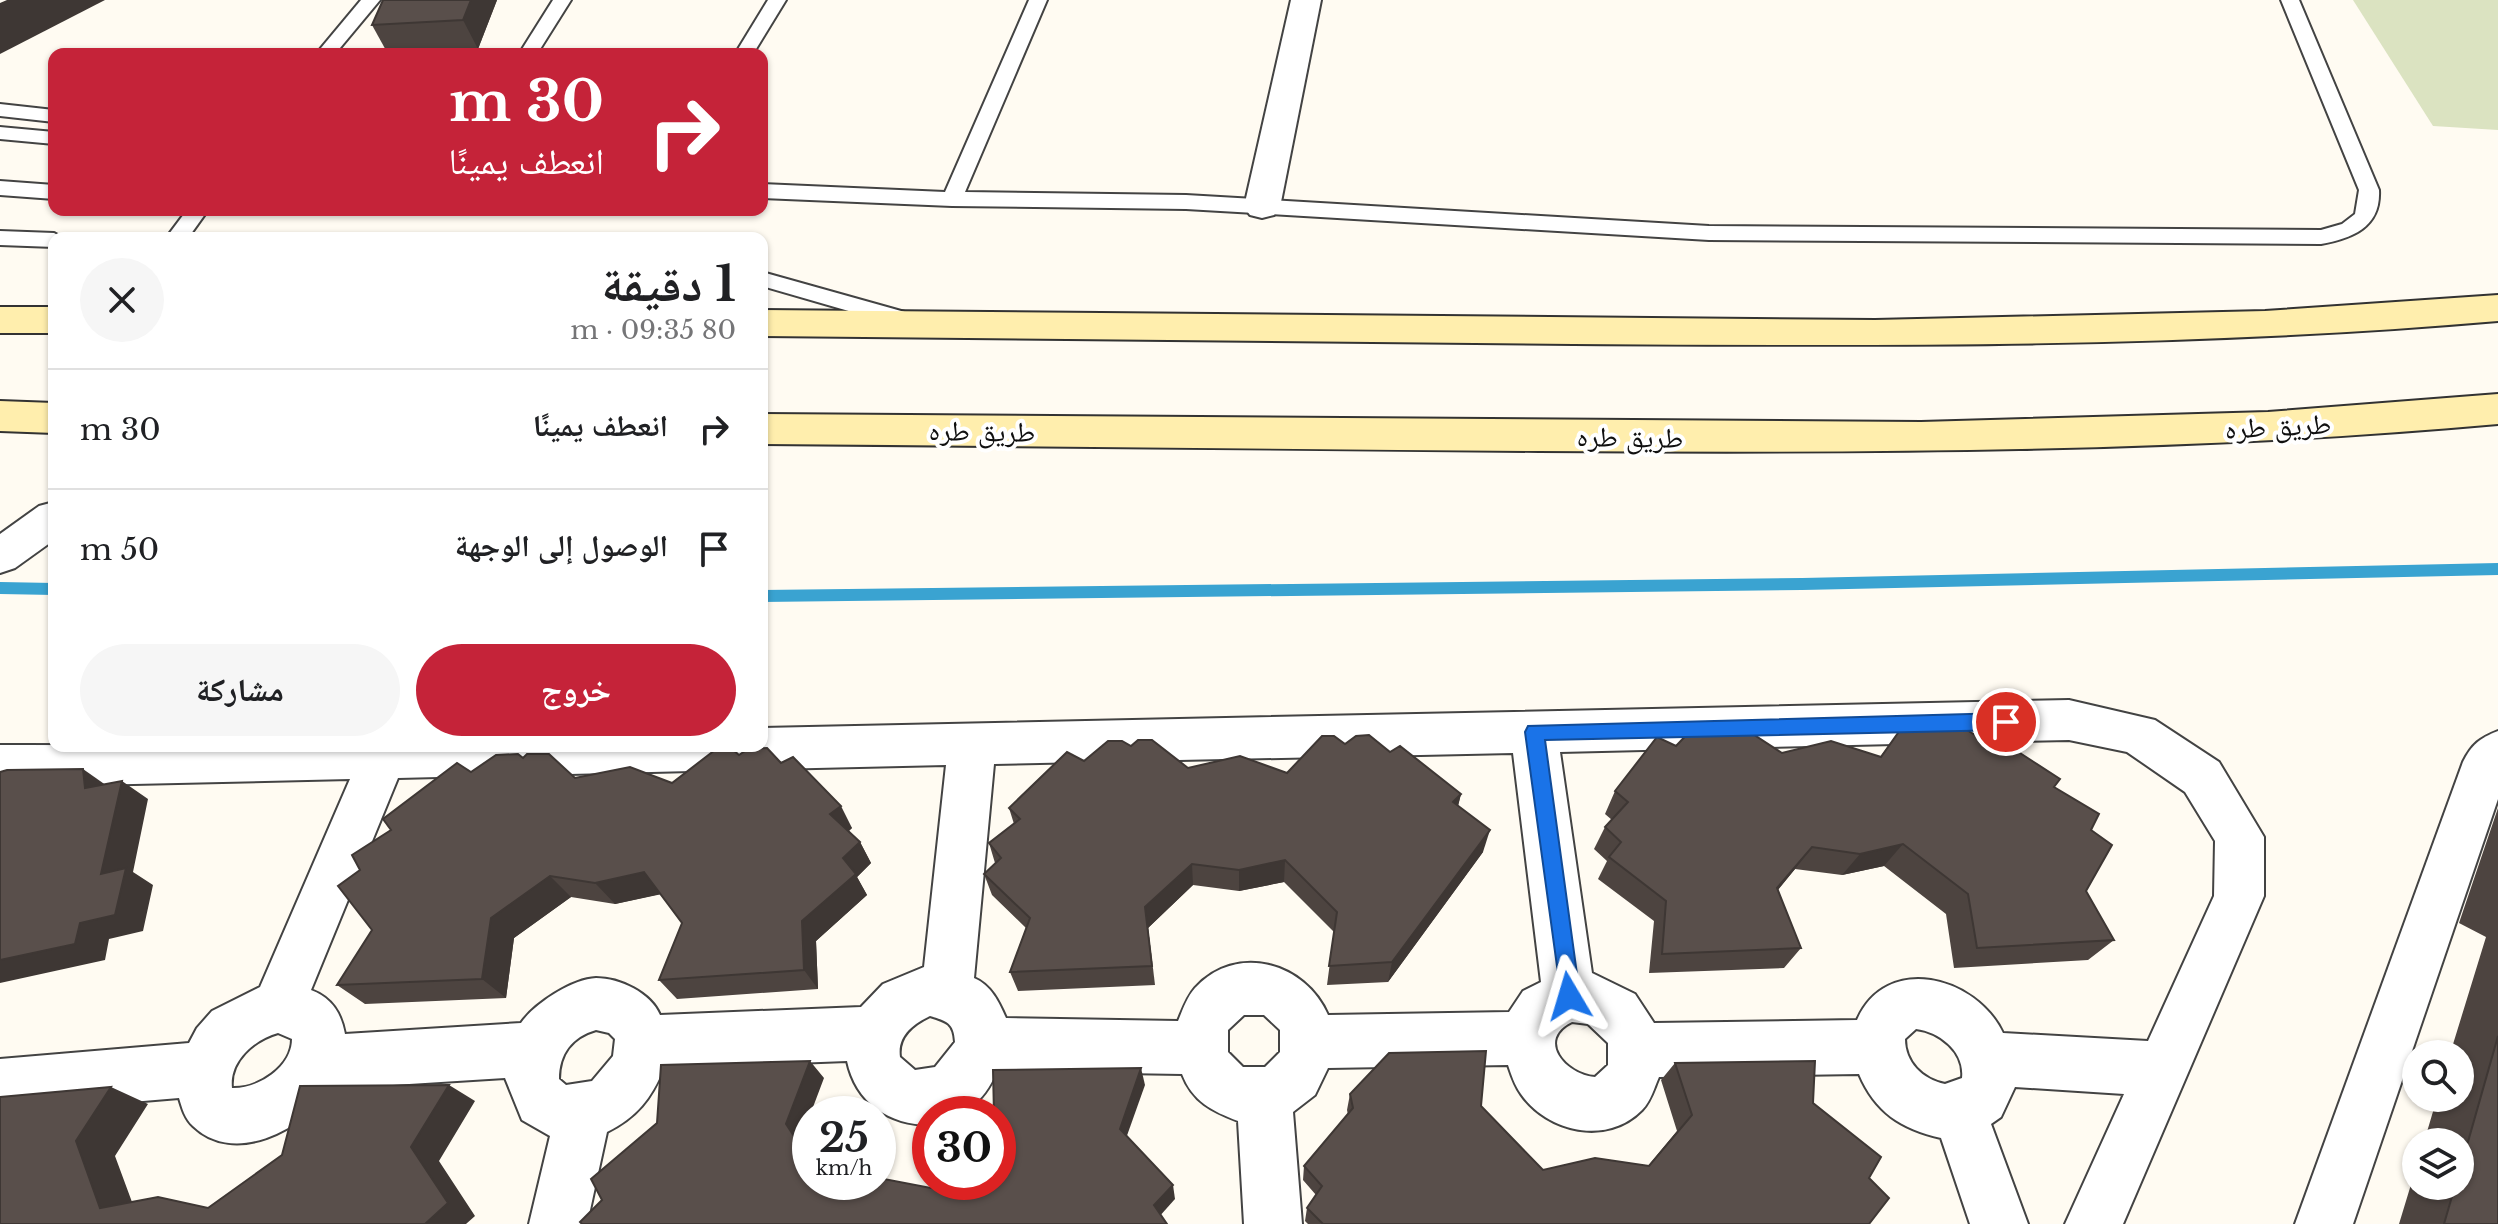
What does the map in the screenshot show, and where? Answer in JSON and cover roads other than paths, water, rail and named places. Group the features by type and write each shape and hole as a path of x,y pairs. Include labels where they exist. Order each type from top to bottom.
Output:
{"main road":[{"path":"768,323 2000,332 2317,322 2498,308"},
{"path":"0,320 48,320"},
{"name":"طريق طره","path":"768,429 1827,439 2225,429 2498,409"},
{"path":"0,416 48,418"}],"street":[{"path":"1262,207 1306,0"},
{"path":"0,556 48,522"},
{"path":"768,749 2069,720 2138,734 2202,777 2240,837 2239,896 2094,1224"},
{"path":"1534,732 1569,996"},
{"path":"947,992 972,745"},
{"path":"0,766 628,752"},
{"path":"2324,1224 2487,762 2498,752"},
{"path":"278,1007 383,757"},
{"path":"1248,988 1266,989 1282,996 1296,1008 1305,1024 1308,1042 1305,1061 1296,1077 1281,1089 1264,1095 1246,1095 1229,1090 1204,1066 1200,1048 1206,1015 1232,992 1248,988"},
{"path":"930,990 947,992 963,998 975,1011 981,1026 982,1044 976,1062 965,1078 950,1090 930,1097 913,1098 896,1092 884,1082 874,1059 875,1033 896,1004 912,994 930,990"},
{"path":"1569,996 1588,997 1605,1004 1621,1016 1637,1050 1637,1069 1629,1085 1616,1097 1600,1104 1565,1098 1549,1087 1533,1065 1527,1038 1531,1023 1541,1009 1554,1000 1569,996"},
{"path":"1912,1003 1930,1005 1949,1011 1966,1024 1980,1040 1988,1059 1991,1077 1986,1093 1974,1105 1959,1112 1940,1112 1922,1107 1905,1096 1881,1065 1877,1047 1878,1030 1885,1017 1897,1008 1912,1003"},
{"path":"596,1004 614,1005 628,1013 639,1025 643,1042 641,1060 633,1078 620,1094 602,1106 583,1113 557,1110 537,1097 531,1083 530,1066 546,1031 561,1019 596,1004"},
{"path":"278,1007 296,1008 309,1016 318,1028 320,1045 316,1063 306,1081 290,1097 250,1116 231,1117 216,1111 206,1100 202,1086 204,1069 212,1051 233,1028 259,1012 278,1007"},
{"path":"643,1042 875,1033"},
{"path":"1308,1042 1527,1038"},
{"path":"982,1044 1200,1048"},
{"path":"1637,1050 1877,1047"},
{"path":"316,1063 536,1049"},
{"path":"1988,1059 2163,1069"},
{"path":"0,1086 204,1069"},
{"path":"1264,1095 1273,1224"},
{"path":"1959,1112 1999,1224"},
{"path":"558,1224 583,1113"}],"lane":[{"path":"330,48 371,0"},
{"path":"532,48 562,0"},
{"path":"748,48 777,0"},
{"path":"952,199 1038,0"},
{"path":"768,191 952,199 1186,202 1709,233 2305,237 2341,234 2366,216 2371,204 2369,190 2290,0"},
{"path":"2,109 48,115"},
{"path":"0,133 48,137"},
{"path":"0,188 48,192"},
{"path":"0,238 48,240"},
{"path":"768,281 918,323"}],"waterway":[{"path":"768,596 1802,584 2498,569"},
{"path":"0,588 48,589"}]}
